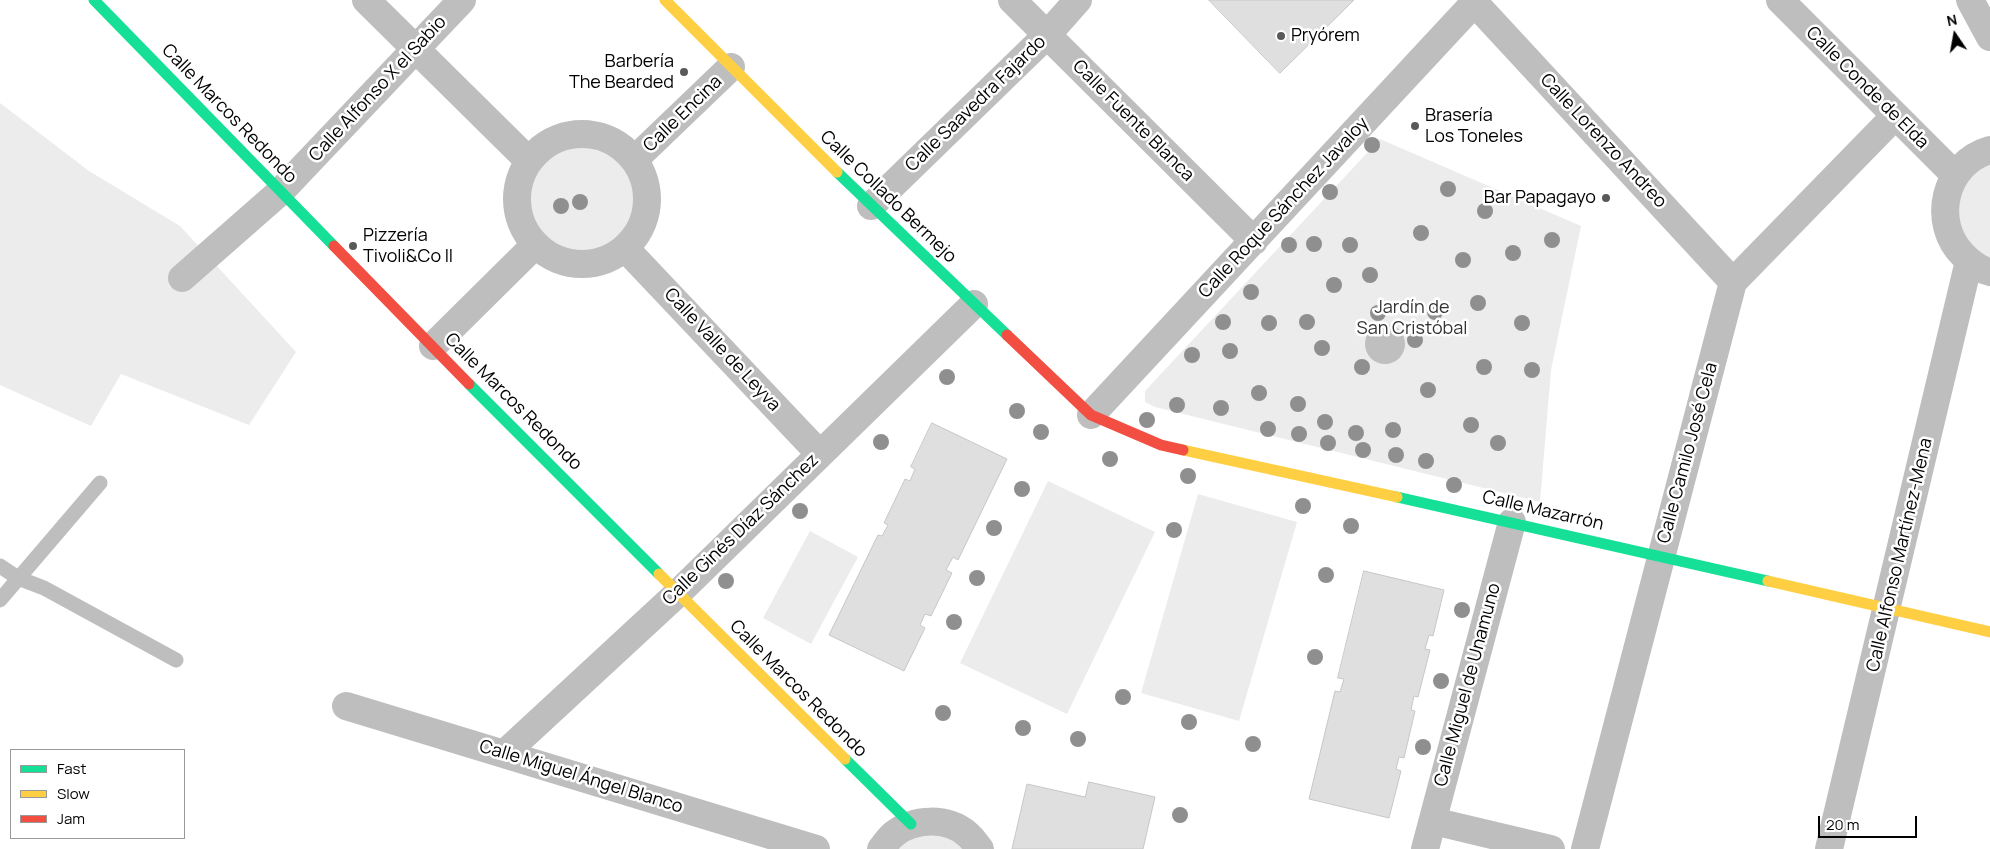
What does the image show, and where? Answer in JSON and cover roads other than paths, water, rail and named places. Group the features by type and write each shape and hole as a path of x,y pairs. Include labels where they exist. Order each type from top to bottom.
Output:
{"street":[{"name":"Calle Marcos Redondo","path":"94,0 280,192 677,594 911,824"},
{"path":"366,0 529,161"},
{"name":"Calle Alfonso X el Sabio","path":"182,278 280,192 462,0"},
{"name":"Calle Collado Bermejo","path":"665,0 871,206 1091,416"},
{"name":"Calle Fuente Blanca","path":"1012,0 1254,241"},
{"name":"Calle Saavedra Fajardo","path":"871,206 1048,35 1078,0"},
{"name":"Calle Conde de Elda","path":"1780,0 1955,175"},
{"path":"1970,0 1990,37"},
{"name":"Calle Roque Sánchez Javaloy","path":"1091,416 1474,1"},
{"name":"Calle Lorenzo Andreo","path":"1474,1 1733,282"},
{"name":"Calle Encina","path":"634,160 730,67"},
{"name":"Calle Camilo José Cela","path":"1585,849 1733,282 1895,116"},
{"path":"588,134 610,140 634,160 640,170 646,191 645,212 638,232 625,248 608,258 589,263 570,263 551,256 535,244 524,230 518,213 517,195 520,177 529,161 545,145 565,136 588,134"},
{"path":"1980,267 1958,250 1950,236 1945,221 1945,205 1948,189 1955,175 1967,162 1982,152 1990,150"},
{"path":"433,346 535,244"},
{"name":"Calle Valle de Leyva","path":"625,248 819,453"},
{"name":"Calle Alfonso Martínez-Mena","path":"1829,849 1887,608 1980,267"},
{"name":"Calle Ginés Díaz Sánchez","path":"505,753 677,594 819,453 974,304"},
{"name":"Calle Mazarrón","path":"1091,416 1161,445 1512,522 1990,632"},
{"name":"Calle Miguel de Unamuno","path":"1425,849 1512,522"},
{"name":"Calle Miguel Ángel Blanco","path":"346,706 816,849"},
{"path":"881,849 894,834 911,824 930,821 950,824 967,834 980,849"},
{"path":"1433,821 1552,849"}],"lane":[{"path":"0,600 100,483"},
{"path":"0,566 18,578 44,588 176,660"}],"place":[{"name":"Pryórem","path":"1281,36"},
{"name":"Barbería The Bearded","path":"684,72"},
{"name":"Brasería Los Toneles","path":"1415,126"},
{"name":"Bar Papagayo","path":"1606,198"},
{"name":"Pizzería Tivoli&Co II","path":"353,246"}],"park label":[{"name":"Jardín de San Cristóbal","path":"1412,318"}]}
